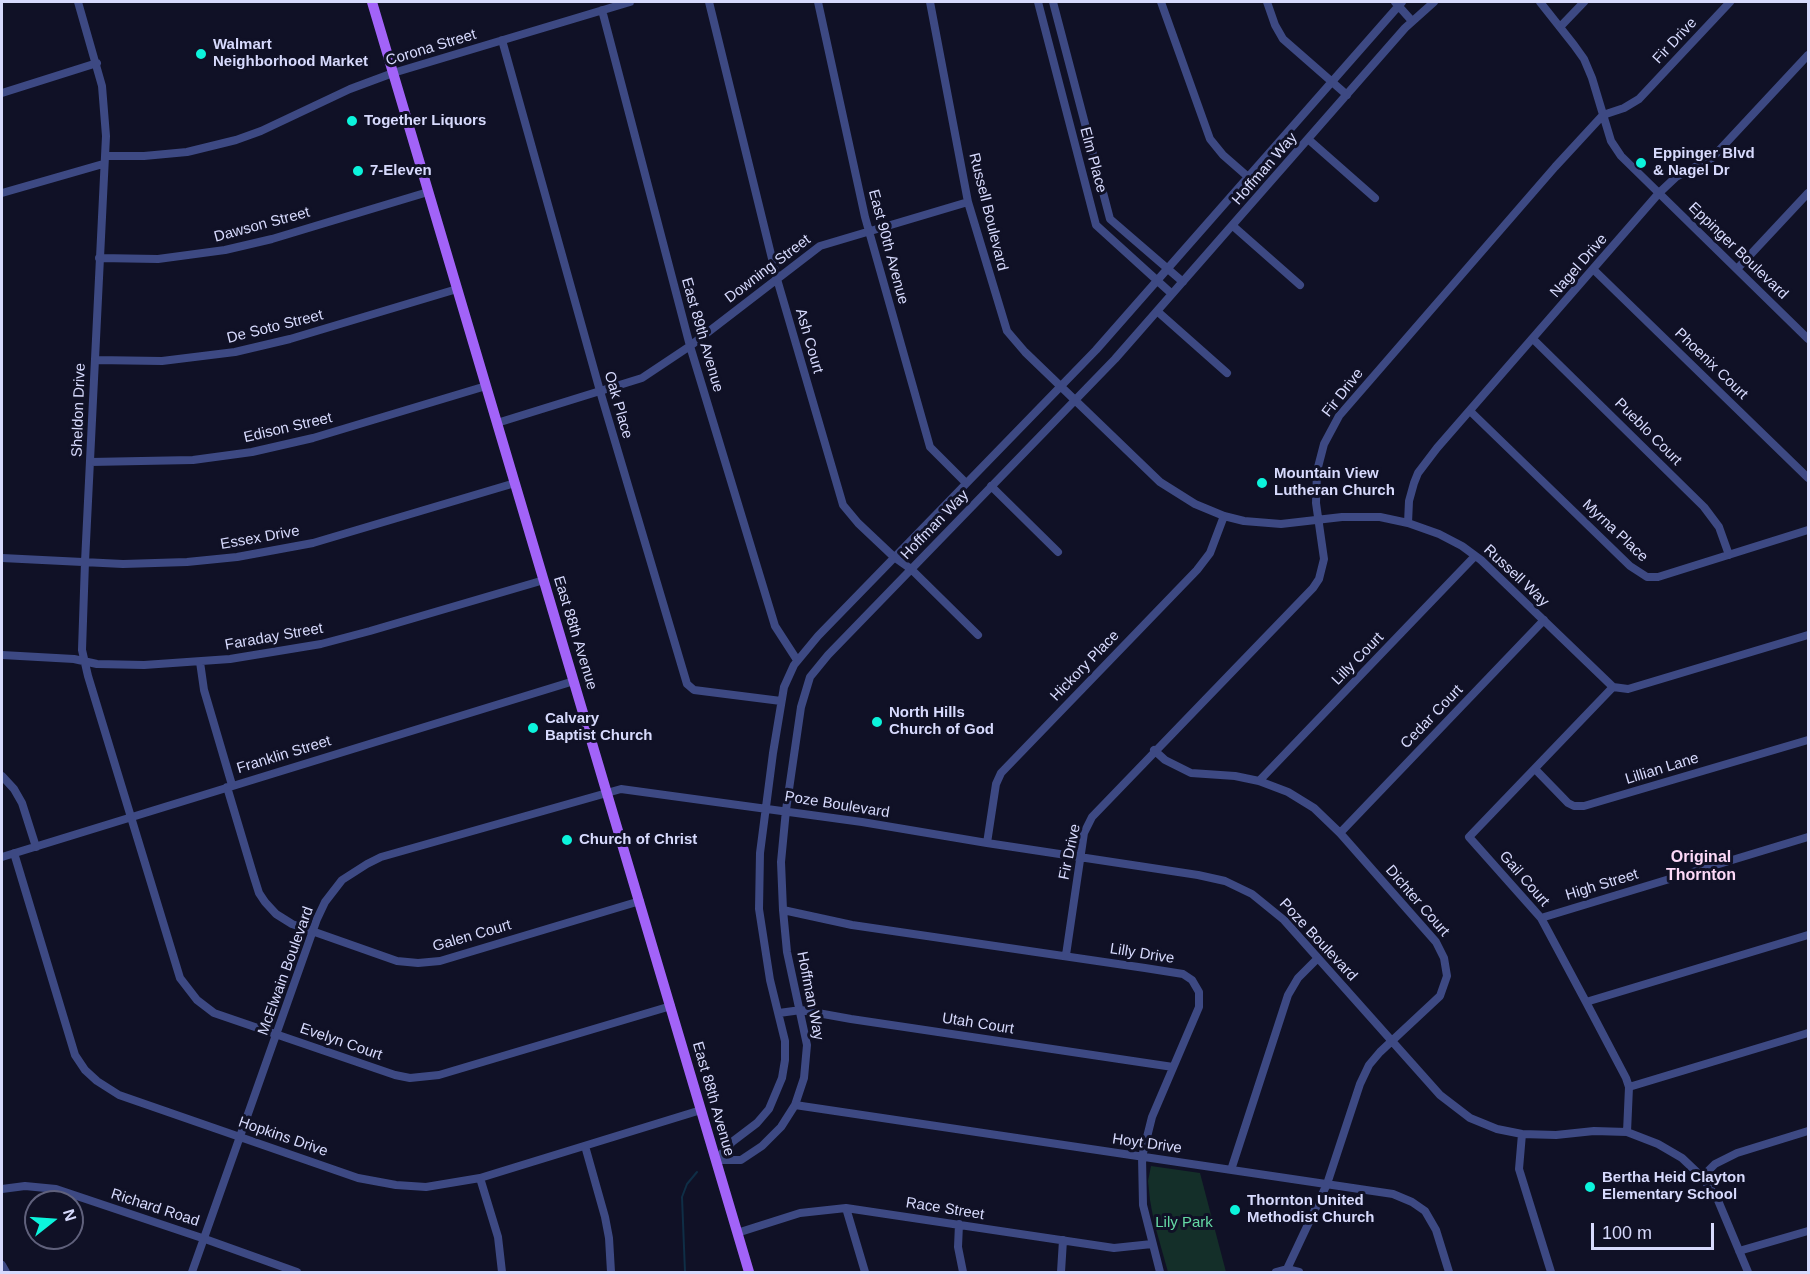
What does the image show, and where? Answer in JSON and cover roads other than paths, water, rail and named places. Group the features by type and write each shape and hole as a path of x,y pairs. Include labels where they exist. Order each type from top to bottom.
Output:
{"main road":[{"name":"East 88th Avenue","path":"372,2 749,1272"}],"street":[{"name":"Sheldon Drive","path":"78,2 97,63 105,111 82,638 84,660 131,817"},
{"name":"Corona Street","path":"2,193 104,160 187,152 236,140 261,131 350,89 393,73 630,2"},
{"name":"Ash Court","path":"709,2 777,279 843,505 850,516 910,569 978,635"},
{"name":"East 90th Avenue","path":"818,2 868,231 930,447 966,483"},
{"name":"Russell Boulevard","path":"930,2 968,202 1007,331 1025,352 1076,400"},
{"name":"Elm Place","path":"1038,2 1096,225 1172,294"},
{"name":"Elm Place","path":"1053,2 1110,219 1183,282"},
{"path":"1161,2 1210,139 1223,155 1247,176"},
{"path":"1266,2 1283,39 1347,95"},
{"name":"Hoffman Way","path":"716,1160 741,1160 753,1153 781,1127 795,1105 804,1078 807,1045 787,952 781,862 801,706 807,683 828,655 1076,400 1233,226 1412,21 1434,2"},
{"name":"Eppinger Boulevard","path":"1540,2 1584,60 1592,78 1611,141 1622,156 1807,335"},
{"path":"1560,27 1584,2"},
{"name":"Fir Drive","path":"1066,955 1084,833 1092,817 1154,750 1313,588 1322,571 1324,559 1315,492 1317,466 1324,444 1339,416 1603,115 1624,108 1639,99 1730,2"},
{"path":"1398,3 1412,21"},
{"name":"Hoffman Way","path":"716,1160 732,1142 757,1123 769,1109 782,1078 785,1060 785,1041 770,980 759,909 760,853 780,701 787,679 797,660 1096,350 1398,3"},
{"name":"East 89th Avenue","path":"602,10 690,346 775,626 797,660"},
{"name":"Oak Place","path":"502,40 600,391 687,684 694,690 780,701"},
{"name":"Nagel Drive","path":"1408,523 1409,501 1418,473 1437,448 1659,193 1677,177 1712,158 1809,55"},
{"path":"2,93 97,63"},
{"path":"1308,139 1375,198"},
{"name":"Dawson Street","path":"99,258 158,259 225,250 272,239 428,192"},
{"path":"1737,269 1809,193"},
{"name":"Downing Street","path":"497,423 642,378 690,346 820,246 968,202"},
{"path":"1233,226 1300,285"},
{"name":"Phoenix Court","path":"1593,270 1809,478"},
{"name":"De Soto Street","path":"95,360 162,361 236,352 290,339 457,289"},
{"path":"1157,311 1227,373"},
{"name":"Pueblo Court","path":"1533,339 1704,507 1719,527 1729,555"},
{"name":"Edison Street","path":"90,462 193,460 252,452 313,438 486,386"},
{"name":"Russell Way","path":"1076,400 1160,482 1195,504 1224,516 1262,524 1286,524 1362,516 1408,523 1438,534 1475,556 1613,687"},
{"name":"Myrna Place","path":"1470,411 1630,566 1642,574 1658,577 1809,530"},
{"name":"Essex Drive","path":"2,558 123,564 187,562 237,557 314,543 515,483"},
{"path":"991,486 1058,552"},
{"name":"Hickory Place","path":"987,843 996,784 1001,773 1197,570 1210,553 1224,516"},
{"name":"Lilly Court","path":"1259,781 1475,556"},
{"name":"Faraday Street","path":"2,655 84,660 97,664 144,665 200,662 271,653 321,644 544,580"},
{"name":"Cedar Court","path":"1340,833 1544,621"},
{"path":"1613,687 1628,689 1809,635"},
{"name":"Galen Court","path":"200,662 204,690 259,893 264,902 292,924 397,961 428,962 440,961 640,901"},
{"name":"Franklin Street","path":"2,857 574,681"},
{"name":"Gail Court","path":"1613,687 1469,837 1541,918 1586,1002 1629,1087 1627,1132"},
{"name":"Lillian Lane","path":"1535,769 1568,803 1574,806 1584,806 1809,740"},
{"name":"Dichter Court","path":"1154,750 1165,760 1191,773 1235,776 1259,781 1278,787 1299,798 1340,833 1436,942 1444,958 1447,976 1440,996 1373,1059 1360,1084 1327,1184 1287,1269"},
{"path":"2,776 14,789 22,803 36,847"},
{"name":"Poze Boulevard","path":"607,792 621,789 642,790 786,810 1225,881 1252,894 1272,909 1440,1095 1458,1110 1497,1129 1522,1134 1627,1132 1658,1143 1672,1151 1702,1177 1717,1198 1748,1272"},
{"name":"McElwain Boulevard","path":"192,1272 313,932 325,902 342,880 367,864 392,854 607,792"},
{"name":"Evelyn Court","path":"131,817 174,963 186,988 214,1013 395,1075 410,1078 428,1077 670,1006"},
{"name":"High Street","path":"1541,918 1809,837"},
{"name":"Hopkins Drive","path":"14,853 75,1055 97,1082 119,1095 375,1182 426,1187 480,1178 701,1110"},
{"name":"Lilly Drive","path":"783,910 852,924 1183,974 1192,981 1199,992 1199,1007 1152,1117 1142,1157 1143,1205 1160,1272"},
{"path":"1586,1002 1809,935"},
{"path":"1232,1170 1288,995 1298,978 1318,958"},
{"name":"Utah Court","path":"779,1013 801,1010 1173,1067"},
{"path":"1629,1087 1809,1033"},
{"name":"Hoyt Drive","path":"795,1105 1393,1194 1412,1202 1431,1220 1449,1272"},
{"path":"1702,1177 1715,1164 1737,1153 1809,1131"},
{"path":"1522,1134 1519,1157 1521,1180 1551,1272"},
{"path":"585,1146 605,1217 611,1272"},
{"path":"480,1178 498,1237 502,1272"},
{"name":"Richard Road","path":"2,1189 25,1186 56,1189 297,1272"},
{"path":"846,1208 865,1272"},
{"name":"Race Street","path":"737,1233 800,1214 846,1208 1114,1248 1152,1244"},
{"path":"959,1224 958,1247 963,1272"},
{"path":"1739,1251 1809,1230"},
{"path":"1061,1272 1062,1240"},
{"path":"2,1265 6,1272"},
{"path":"1276,1272 1287,1269 1299,1272"}],"waterway":[{"path":"685,1272 682,1197 687,1184 697,1172"}],"place":[{"name":"Walmart Neighborhood Market","path":"201,54"},
{"name":"Together Liquors","path":"352,121"},
{"name":"Eppinger Blvd & Nagel Dr","path":"1641,163"},
{"name":"7-Eleven","path":"358,171"},
{"name":"Mountain View Lutheran Church","path":"1262,483"},
{"name":"North Hills Church of God","path":"877,722"},
{"name":"Calvary Baptist Church","path":"533,728"},
{"name":"Church of Christ","path":"567,840"},
{"name":"Bertha Heid Clayton Elementary School","path":"1590,1187"},
{"name":"Thornton United Methodist Church","path":"1235,1210"}],"district":[{"name":"Original Thornton","path":"1701,867"}],"park label":[{"name":"Lily Park","path":"1184,1223"}]}
